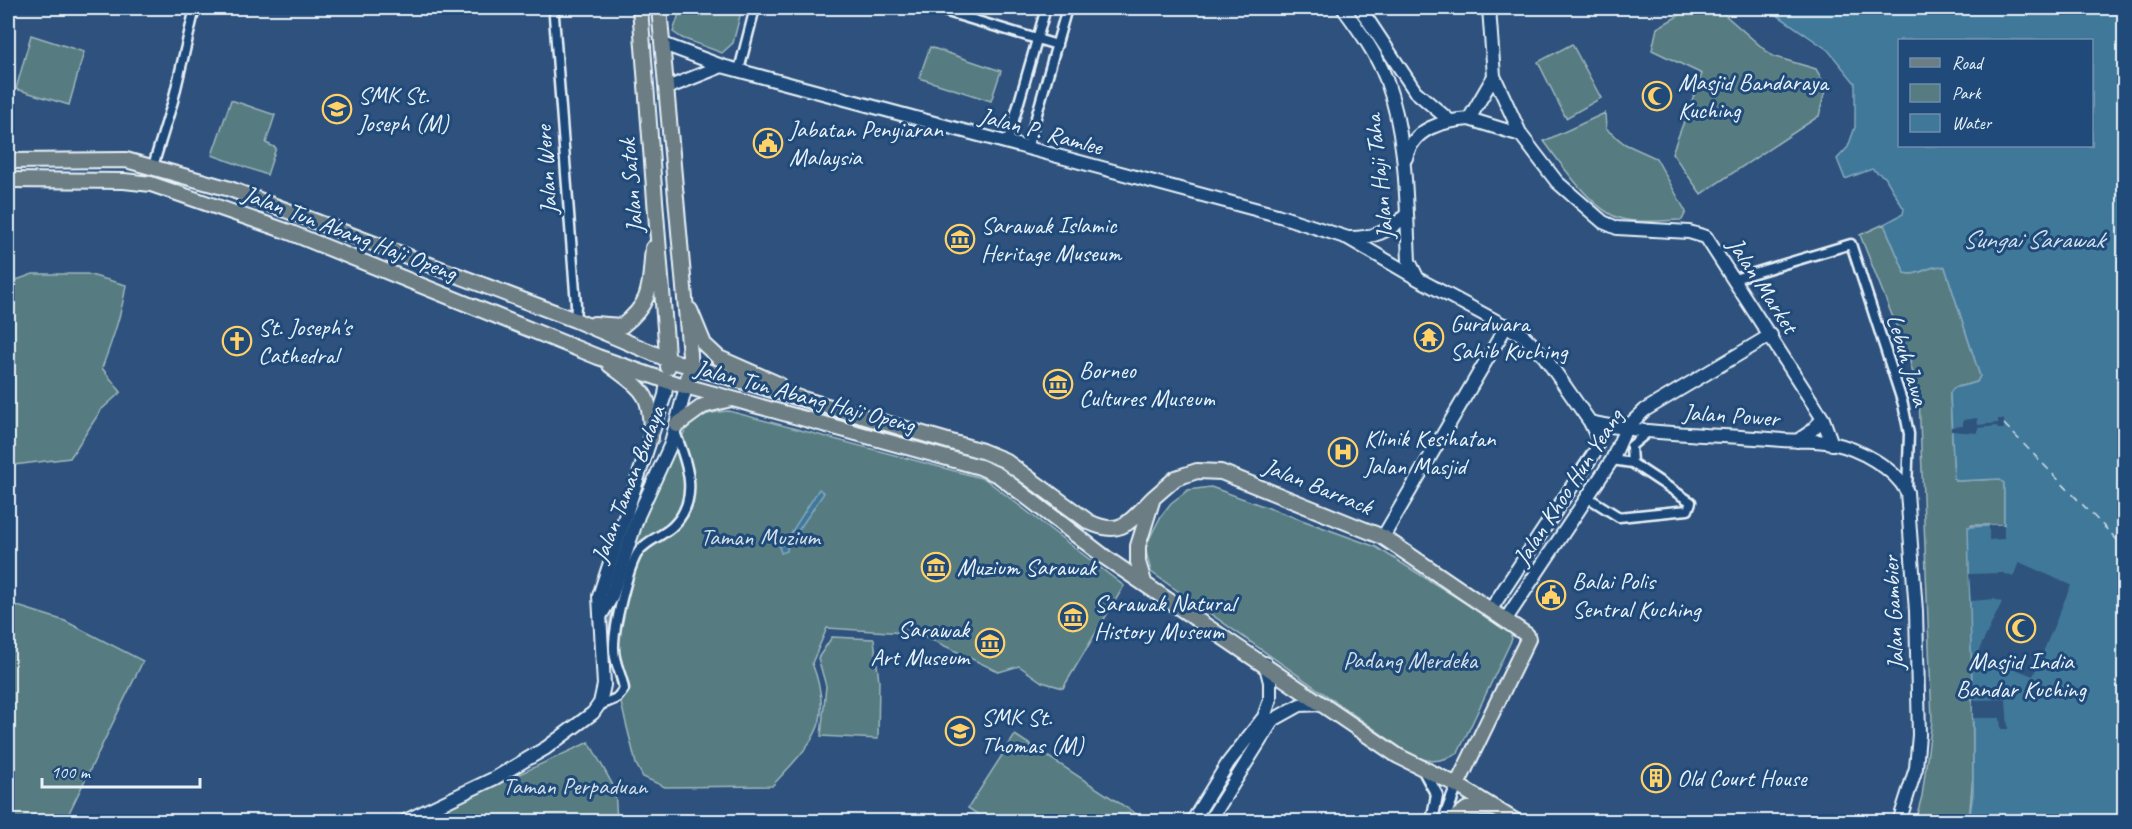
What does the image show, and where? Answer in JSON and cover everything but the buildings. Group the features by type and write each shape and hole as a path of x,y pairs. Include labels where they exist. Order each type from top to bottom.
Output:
{"main road":[{"name":"Jalan Satok","path":"640,8 669,360"},
{"name":"Jalan Satok","path":"659,8 691,366"},
{"name":"Jalan Satok","path":"665,8 665,65"},
{"name":"Jalan Haji Taha","path":"1343,8 1373,51 1386,79 1400,131 1409,261 1420,280"},
{"name":"Jalan Haji Taha","path":"1360,8 1415,91 1449,120"},
{"path":"1469,119 1494,76 1489,8"},
{"name":"Jalan P. Ramlee","path":"666,45 722,66 1007,144 1277,214 1348,238 1524,336 1544,356 1590,422"},
{"path":"667,88 722,66"},
{"name":"Jalan Market","path":"1494,76 1521,135 1557,182 1603,222 1617,228 1689,232 1706,237 1823,419 1833,444"},
{"path":"1404,168 1409,144 1427,128 1449,120 1469,119 1521,135"},
{"name":"Jalan Tun Abang Haji Openg","path":"8,161 126,160 153,166 263,200 575,320 669,360 1004,460 1089,522 1104,530 1117,529 1127,524 1154,498"},
{"name":"Jalan Tun Abang Haji Openg","path":"8,180 124,181 151,184 386,269 598,357 667,381 736,398 980,467 998,475 1106,558 1265,663 1398,756 1457,785 1517,822"},
{"path":"575,320 603,326 622,326 642,309 648,293 656,215"},
{"name":"Jalan P. Ramlee","path":"1348,238 1371,238 1394,228 1407,215"},
{"path":"683,291 704,344 719,358 828,406"},
{"path":"1383,537 1507,325"},
{"name":"Jalan Khoo Hun Yeang","path":"1506,619 1612,460 1626,428 1645,410 1771,335"},
{"path":"598,357 647,397 651,407 651,438"},
{"name":"Jalan Taman Budaya","path":"598,706 604,685 599,629 601,615 599,596 651,438 667,381 669,360"},
{"name":"Jalan Taman Budaya","path":"601,615 611,598 638,516 676,428 691,366"},
{"path":"676,428 703,406 736,398"},
{"path":"1645,410 1644,423 1651,430"},
{"path":"1796,441 1809,433 1823,419"},
{"name":"Jalan Khoo Hun Yeang","path":"1491,609 1596,450 1598,439 1590,422"},
{"name":"Jalan Power","path":"1590,422 1626,428 1833,444"},
{"path":"1833,444 1869,458 1890,471 1901,480 1907,492"},
{"name":"Jalan Barrack","path":"1144,582 1138,562 1138,546 1154,498 1176,478 1197,471 1221,472 1383,537 1526,633 1528,639 1457,785"},
{"name":"Jalan Gambier","path":"1899,822 1916,768 1919,735 1916,611 1907,492"},
{"path":"1192,822 1228,763 1264,717 1270,700 1270,682 1265,663"},
{"path":"1209,822 1273,720 1286,710 1300,705 1324,704"},
{"path":"404,822 495,778 546,748 593,713 598,706"},
{"path":"1450,822 1467,809 1494,808"}],"street":[{"path":"153,166 173,102 195,8"},
{"path":"740,70 755,8"},
{"path":"934,8 1056,45"},
{"path":"1007,144 1047,8"},
{"path":"1027,149 1067,8"},
{"name":"Jalan Were","path":"554,16 576,305 575,320"},
{"name":"Lebuh Jawa","path":"1734,279 1851,244 1903,404 1909,434 1907,492"},
{"path":"598,706 617,698 624,689 615,662 613,647 616,623 633,563 639,551 672,528 682,515 689,493 689,468 676,428"},
{"path":"1632,463 1632,446 1641,435 1651,430"},
{"path":"1587,497 1619,517 1688,510 1691,502 1632,463 1612,460"},
{"path":"1423,769 1437,795 1432,822"},
{"path":"1443,822 1457,785"}],"green space":[{"path":"681,8 742,8 733,43 722,53 682,38 673,32"},
{"path":"1692,8 1717,8 1772,56 1816,69 1826,87 1819,116 1701,194 1672,153 1702,74 1652,50 1657,28"},
{"path":"31,35 84,52 69,105 16,89"},
{"path":"1572,44 1601,98 1566,118 1538,62"},
{"path":"930,47 1001,71 991,101 919,78"},
{"path":"231,100 275,115 266,143 276,148 267,175 212,155"},
{"path":"1605,113 1606,129 1625,144 1656,158 1686,212 1682,220 1636,221 1611,215 1578,186 1544,141"},
{"path":"1884,224 1905,273 1945,267 1980,376 1977,382 1954,388 1950,393 1954,478 1957,481 1999,479 2004,483 2004,525 1971,525 1973,775 1969,821 1915,821 1922,796 1932,721 1919,397 1909,358 1860,235"},
{"path":"33,274 87,274 126,285 113,337 102,368 121,392 101,410 70,458 14,465 8,468 8,283"},
{"name":"Taman Muzium","path":"729,411 985,479 1124,586 1063,688 1042,682 1019,666 999,672 920,634 827,628 812,663 822,702 816,731 809,744 772,786 665,787 643,777 636,764 618,692 610,637 613,604 643,518 681,437 700,417"},
{"name":"Padang Merdeka","path":"1211,487 1376,547 1510,631 1512,639 1458,753 1432,761 1407,752 1151,572 1145,547 1161,516 1171,503 1188,490"},
{"path":"8,603 65,621 143,661 65,821 8,821"},
{"path":"832,637 874,639 879,681 878,739 821,736 826,686 818,658"},
{"path":"1015,735 1147,821 988,821 968,808"},
{"name":"Taman Perpaduan","path":"589,742 615,789 617,821 415,822"}],"water":[{"name":"Sungai Sarawak","path":"1767,8 2124,8 2124,821 1969,821 1973,794 1973,725 1968,527 2004,525 2004,483 1999,479 1957,481 1954,478 1950,393 1954,388 1977,382 1980,376 1945,267 1905,273 1884,224 1903,214 1904,209 1885,177 1872,169 1845,179 1837,159 1848,147 1855,127 1855,83 1828,50"},
{"path":"819,489 824,493 787,547 787,551 781,553 779,546 784,544"}],"pier":[{"path":"1977,418 1978,425 1998,423 1998,419 2004,419 2004,429 1998,429 1997,426 1978,428 1978,433 1951,431 1951,427 1963,426 1963,420"},
{"path":"1989,525 2004,525 2004,539 1989,540"},
{"name":"Masjid India Bandar Kuching","path":"2019,562 2071,585 2033,676 1977,654 2002,602 1994,599 1971,601 1969,574 2003,573 2013,577"},
{"path":"2006,699 2008,729 2001,729 2000,718 1973,718 1973,700"}],"ferry route":[{"path":"2004,424 2124,547"}],"place":[{"name":"Masjid Bandaraya Kuching","path":"1657,96"},
{"name":"SMK St. Joseph (M)","path":"337,109"},
{"name":"Jabatan Penyiaran Malaysia","path":"768,143"},
{"name":"Sarawak Islamic Heritage Museum","path":"960,239"},
{"name":"Gurdwara Sahib Kuching","path":"1429,337"},
{"name":"St. Joseph's Cathedral","path":"237,341"},
{"name":"Borneo Cultures Museum","path":"1058,384"},
{"name":"Klinik Kesihatan Jalan Masjid","path":"1343,452"},
{"name":"Muzium Sarawak","path":"936,567"},
{"name":"Balai Polis Sentral Kuching","path":"1551,595"},
{"name":"Sarawak Natural History Museum","path":"1073,617"},
{"name":"Masjid India Bandar Kuching","path":"2021,628"},
{"name":"Sarawak Art Museum","path":"990,643"},
{"name":"SMK St. Thomas (M)","path":"960,731"},
{"name":"Old Court House","path":"1656,778"}]}
